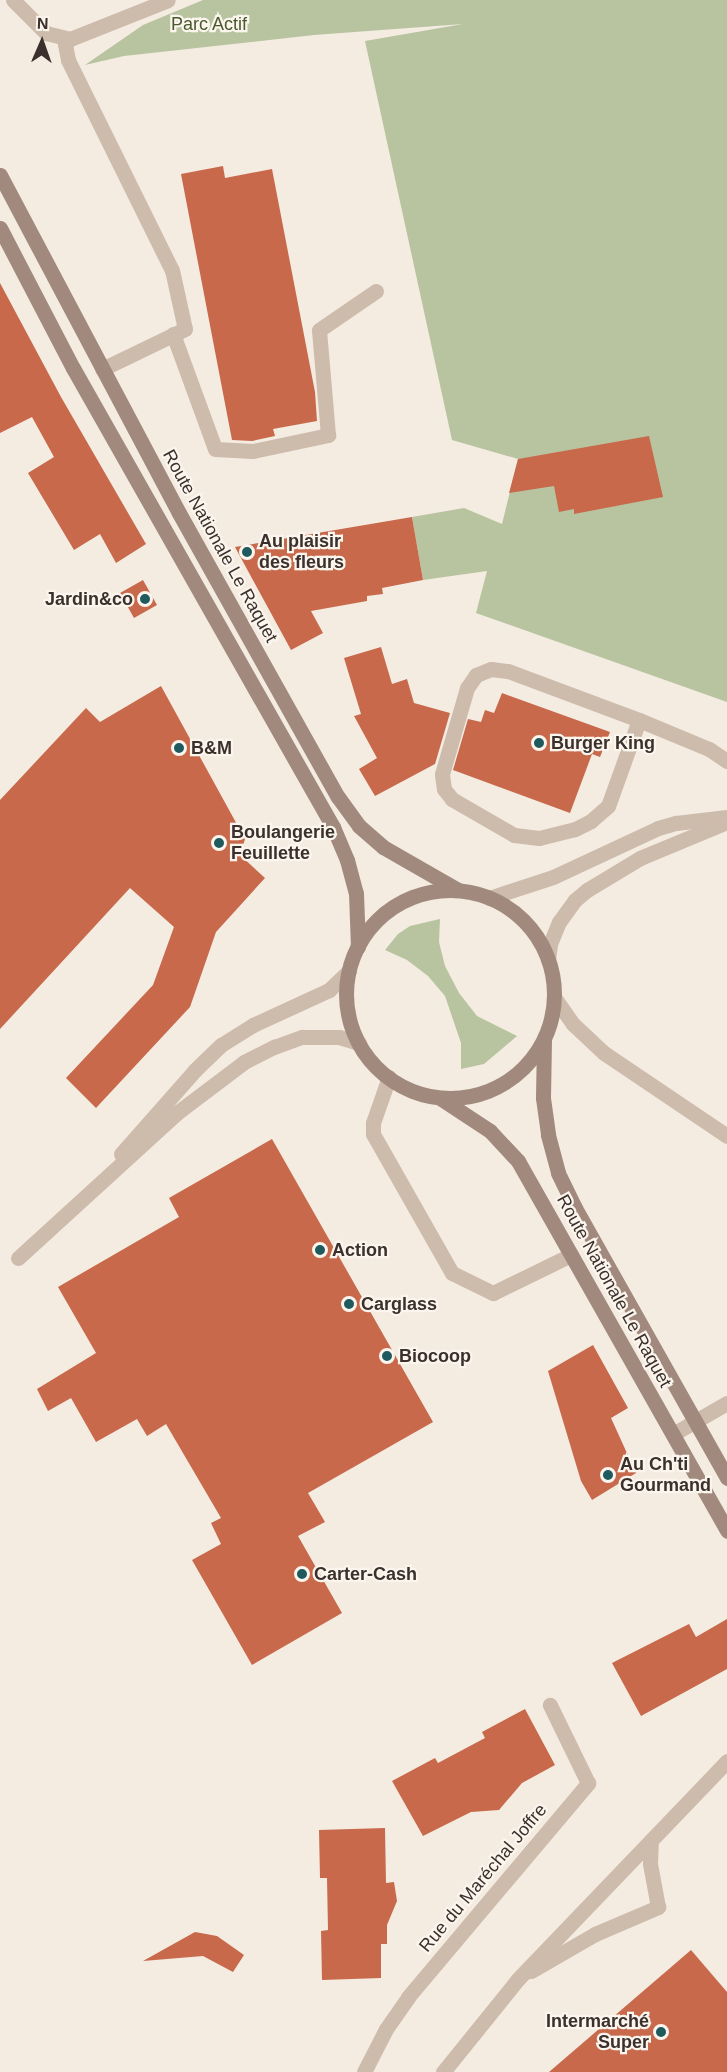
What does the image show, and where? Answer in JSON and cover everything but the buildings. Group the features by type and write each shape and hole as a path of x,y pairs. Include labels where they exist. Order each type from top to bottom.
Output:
{"main road":[{"name":"Route Nationale Le Raquet","path":"0,174 222,593 349,813 369,836 383,847 458,890"},
{"path":"0,228 73,368 333,827 354,884 358,947"},
{"path":"458,890 489,898 512,910 530,927 548,960 554,997 545,1036 531,1059 501,1084 477,1094 437,1096 412,1090 388,1077 372,1062 359,1043 347,1008 349,972 358,947 371,926 399,903 422,894 458,890"},
{"name":"Route Nationale Le Raquet","path":"545,1036 543,1098 548,1135 558,1173 575,1208 727,1478"},
{"name":"Route Nationale Le Raquet","path":"437,1096 489,1131 510,1151 727,1531"}],"street":[{"path":"12,0 46,33 64,39 87,35 168,0"},
{"path":"64,39 68,60 172,270 185,329 102,369"},
{"path":"173,334 214,449 253,451 328,435 319,330 376,291"},
{"path":"639,720 608,806 591,821 575,829 539,838 514,835 453,799 444,789 442,774 467,688 482,670 508,671 639,720 709,749 727,761"},
{"path":"489,898 553,878 658,828 676,823 727,817"},
{"path":"548,960 550,944 559,922 575,900 587,890 640,858 727,822"},
{"path":"93,1189 142,1127 221,1045 254,1024 329,990 349,972"},
{"path":"554,997 573,1024 604,1053 727,1136"},
{"path":"18,1258 178,1112 244,1062 274,1047 302,1037 339,1037 359,1043"},
{"path":"388,1077 373,1123 373,1134 452,1273 493,1293 571,1255"},
{"path":"673,1434 727,1403"},
{"name":"Rue du Maréchal Joffre","path":"364,2072 386,2029 408,1997 588,1783 550,1705"},
{"path":"443,2072 518,1979 727,1761"},
{"path":"518,1979 560,1952 637,1913 658,1906 650,1864 651,1840"}],"green space":[{"name":"Parc Actif","path":"203,0 727,0 727,702 476,613 487,571 423,580 412,517 464,508 502,524 518,459 452,440 365,41 463,24 314,35 124,56 85,65 143,25"},
{"path":"440,919 439,942 445,966 459,993 477,1016 517,1036 484,1064 461,1069 461,1043 445,996 428,976 407,960 385,950 398,934 410,926"}],"place":[{"name":"Au plaisir des fleurs","path":"247,552"},
{"name":"Jardin&co","path":"145,599"},
{"name":"Burger King","path":"539,743"},
{"name":"B&M","path":"179,748"},
{"name":"Boulangerie Feuillette","path":"219,843"},
{"name":"Action","path":"320,1250"},
{"name":"Carglass","path":"349,1304"},
{"name":"Biocoop","path":"387,1356"},
{"name":"Au Ch'ti Gourmand","path":"608,1475"},
{"name":"Carter-Cash","path":"302,1574"},
{"name":"Intermarché Super","path":"661,2032"}]}
